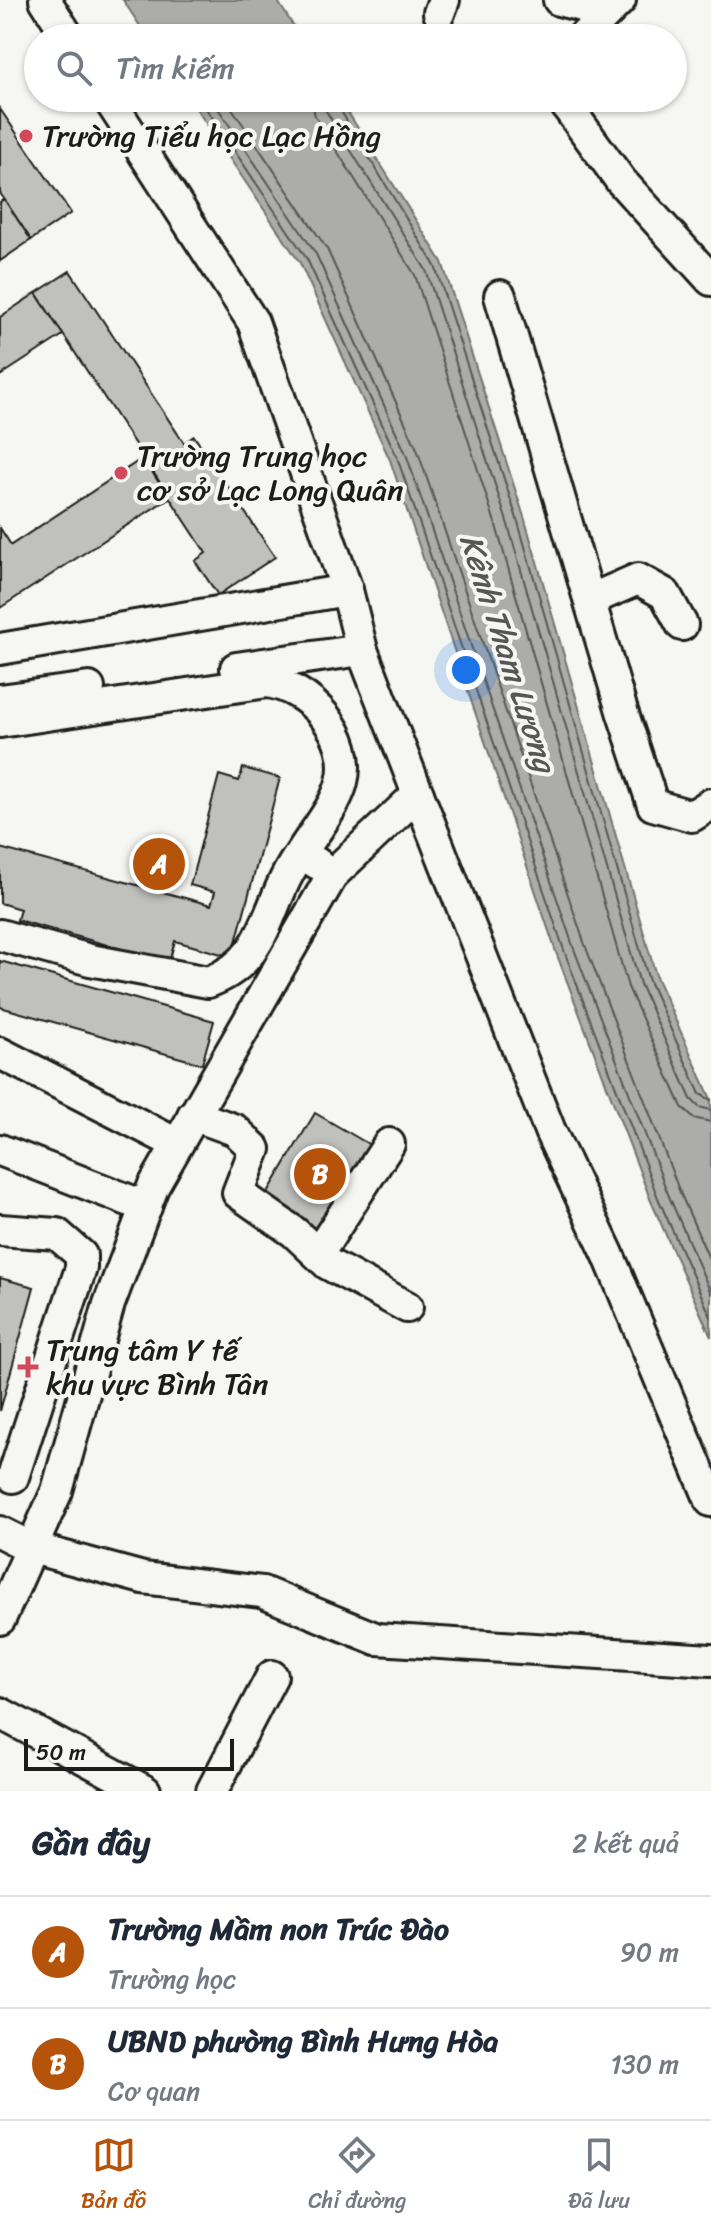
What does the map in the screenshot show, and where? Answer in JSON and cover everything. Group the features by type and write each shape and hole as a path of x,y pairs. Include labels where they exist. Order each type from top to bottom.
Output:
{"street":[{"path":"45,0 60,24"},
{"path":"559,0 613,6"},
{"path":"596,24 613,6"},
{"path":"117,112 253,322 347,590 362,650 550,1131 608,1254 711,1501"},
{"path":"571,112 621,181 711,280"},
{"path":"500,296 653,805 692,816 711,804"},
{"path":"590,600 638,579 665,594 682,625"},
{"path":"0,649 347,590"},
{"path":"0,700 362,650"},
{"path":"0,722 267,682 291,687 314,704 331,726 342,753 343,767 342,783 289,869 250,957 225,976 208,982 90,960 0,935"},
{"path":"0,1619 57,1491 109,1304 146,1207 177,1144 333,874 418,794"},
{"path":"301,853 333,874"},
{"path":"0,1053 177,1144"},
{"path":"193,1115 235,1130 255,1149 238,1193 294,1232 328,1264 407,1307"},
{"path":"318,1254 389,1144"},
{"path":"0,1150 146,1207"},
{"path":"0,1230 57,1234 81,1255 81,1268 6,1474 57,1491"},
{"path":"0,1532 32,1548 143,1578 262,1592 377,1639 711,1660"},
{"path":"212,1791 272,1676"},
{"path":"0,1713 145,1791"}],"water":[{"path":"123,0 277,0 292,24 139,24"},
{"name":"Kênh Tham Lương","path":"198,112 348,112 442,262 525,520 657,979 711,1099 711,1337 651,1201 557,955 390,460 300,263"}],"building":[{"path":"0,109 71,213 31,240 0,193"},
{"path":"4,199 31,240 0,261 0,202"},
{"path":"70,271 184,443 194,436 275,557 218,595 195,561 206,553 36,293"},
{"path":"36,293 63,335 0,376 0,317"},
{"path":"143,458 169,498 0,608 0,528 11,545"},
{"path":"243,768 280,778 232,957 175,941 169,962 17,920 20,909 0,903 0,848 211,905 215,892 190,885 219,775 239,781"},
{"path":"0,961 214,1021 202,1064 0,1007"},
{"path":"315,1113 377,1149 325,1236 264,1199"},
{"path":"0,1278 34,1287 0,1411"}],"place":[{"name":"Trường Tiểu học Lạc Hồng","path":"26,136"},
{"name":"Trường Trung học cơ sở Lạc Long Quân","path":"121,473"},
{"name":"Trường Mầm non Trúc Đào","path":"159,864"},
{"name":"UBND phường Bình Hưng Hòa","path":"320,1174"},
{"name":"Trung tâm Y tế khu vực Bình Tân","path":"28,1367"}]}
